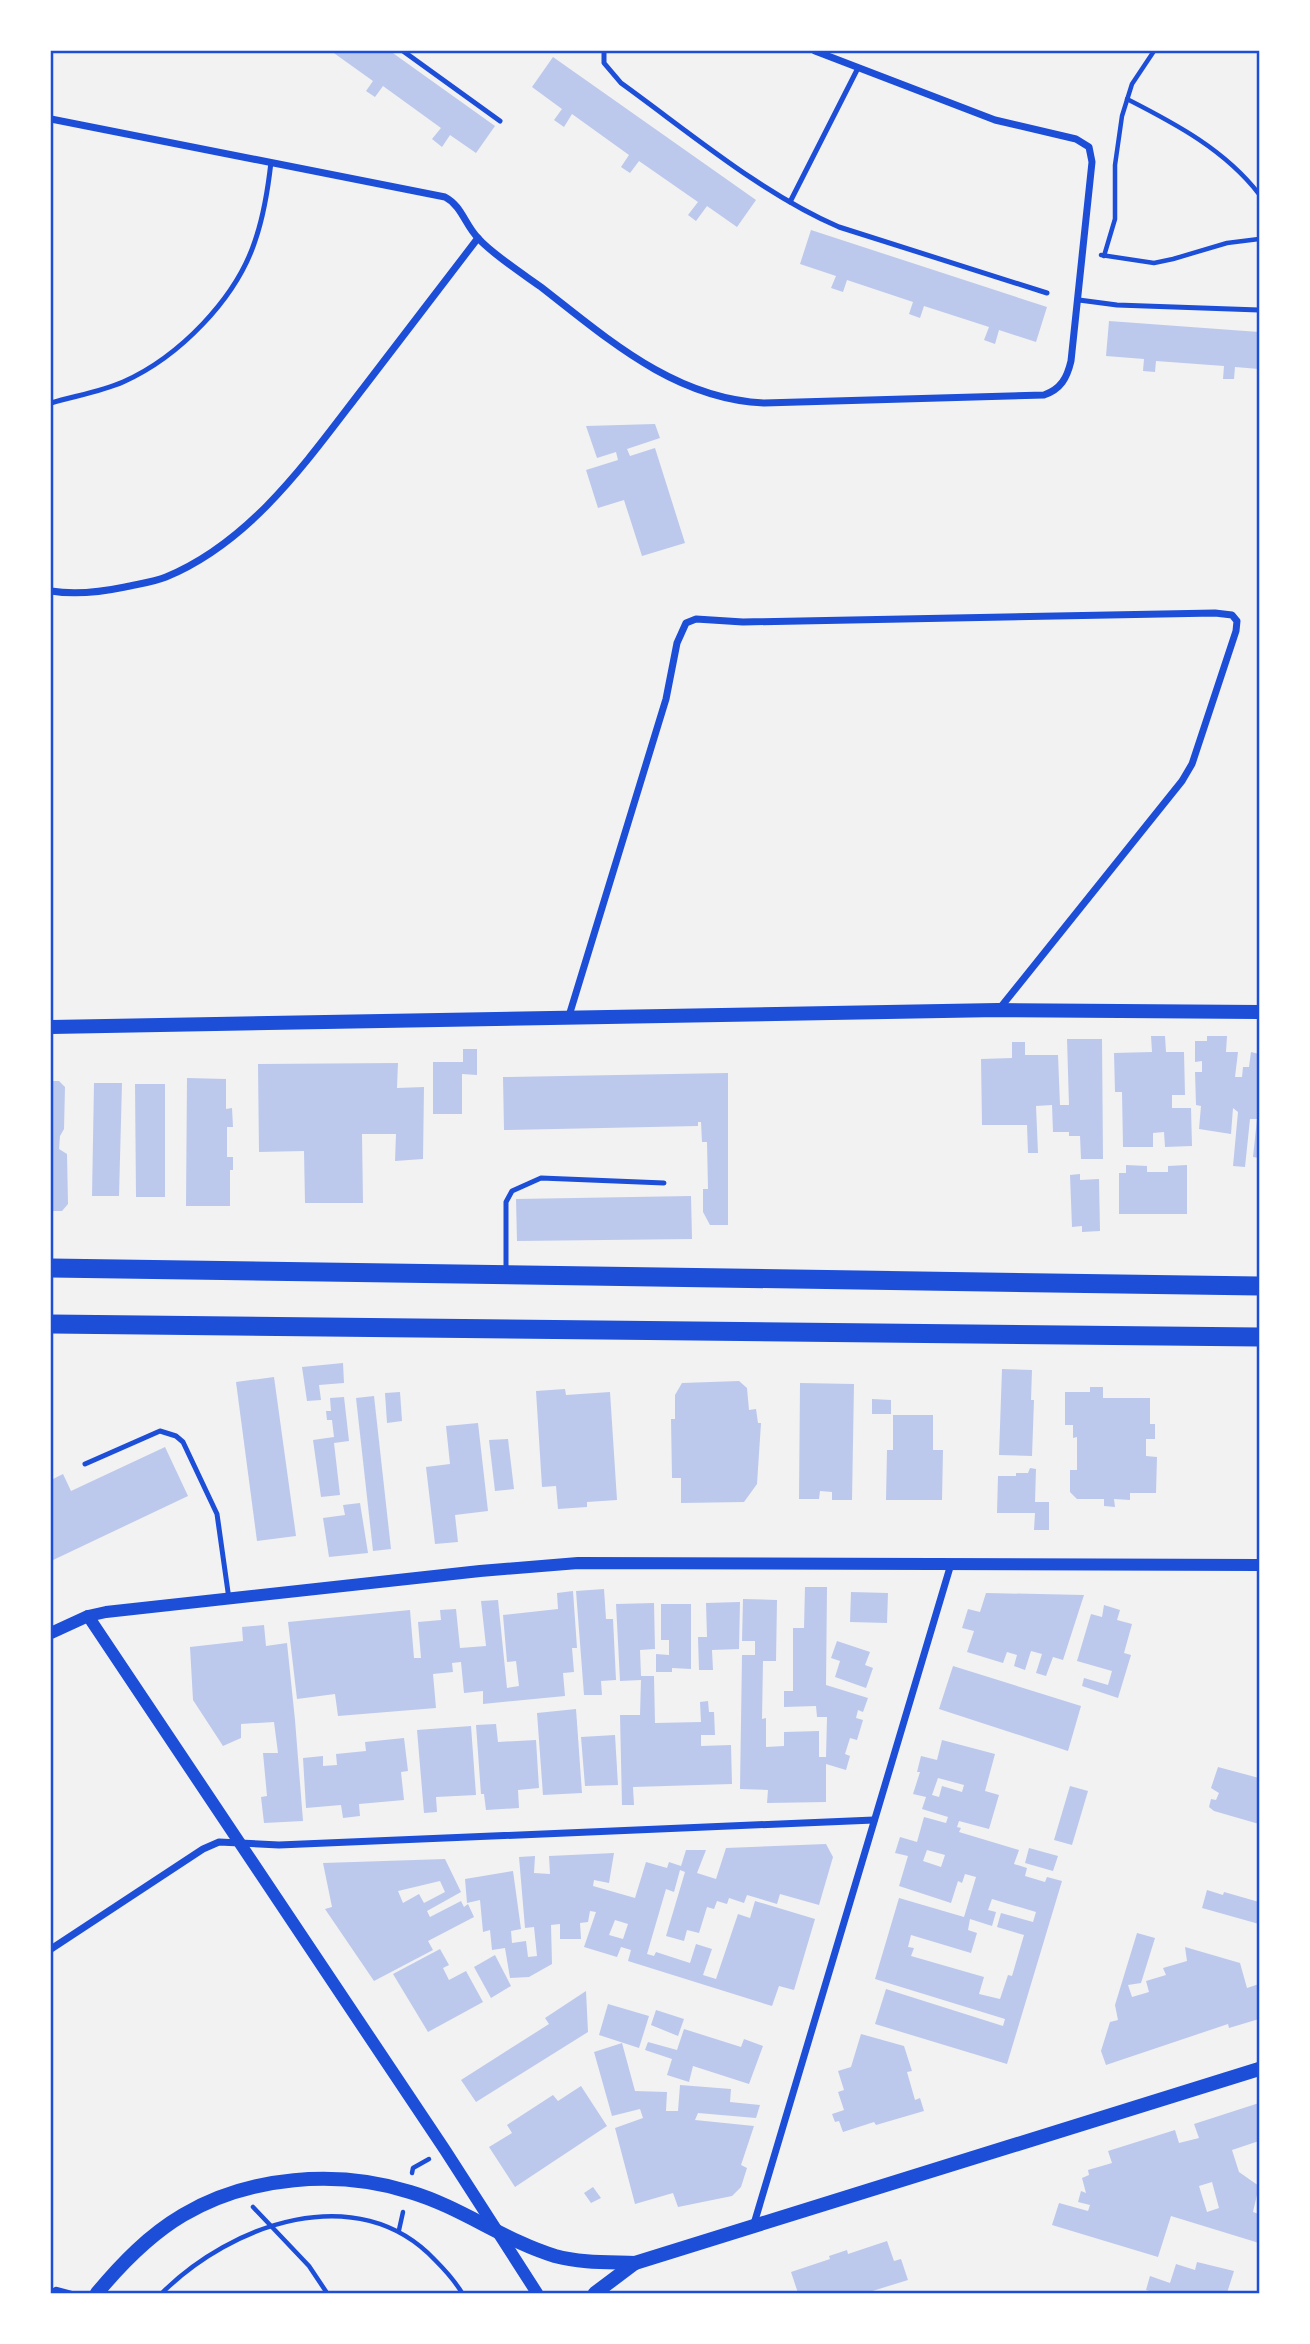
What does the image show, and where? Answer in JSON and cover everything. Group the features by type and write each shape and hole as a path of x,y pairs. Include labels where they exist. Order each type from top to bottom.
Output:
{"highway":[{"path":"51,1268 1259,1286"},
{"path":"51,1324 1259,1337"}],"main road":[{"path":"51,1027 998,1010 1259,1012"},
{"path":"97,2293 137,2249 163,2228 208,2202 241,2190 277,2182 339,2180 408,2191 558,2257 589,2262 635,2263 1259,2070"},
{"path":"595,2293 635,2263"}],"street":[{"path":"51,120 446,197 456,204 478,238 620,349 687,387 722,399 744,402 1044,395 1055,391 1068,375 1079,300 1092,162 1091,152 1084,142 995,120 815,51"},
{"path":"51,591 78,593 108,590 164,578 194,564 232,537 272,501 314,452 478,238"},
{"path":"568,1019 666,699 677,643 686,623 696,619 743,622 1201,613 1232,615 1237,621 1236,631 1192,764 1182,781 998,1010"},
{"path":"51,1633 88,1616 480,1571 578,1563 1259,1565"},
{"path":"753,2227 951,1563"},
{"path":"88,1616 537,2293"},
{"path":"51,1949 203,1849 219,1842 279,1845 874,1820"}],"lane":[{"path":"402,51 500,121"},
{"path":"604,51 604,63 621,83 812,216 1047,293"},
{"path":"790,202 858,68"},
{"path":"51,403 122,382 192,337 235,285 255,243 266,200 271,162"},
{"path":"1079,300 1117,305 1259,310"},
{"path":"506,1274 506,1202 512,1191 541,1178 664,1183"},
{"path":"85,1464 160,1431 168,1432 183,1442 217,1514 229,1599"}],"path":[{"path":"1104,256 1115,219 1115,164 1127,99 1132,84 1154,51"},
{"path":"1127,99 1185,129 1218,152 1259,194"},
{"path":"1083,253 1154,263 1227,243 1259,239"},
{"path":"241,2190 270,2226 309,2266 327,2293"},
{"path":"162,2293 169,2291 186,2271 208,2255 246,2234 298,2219 332,2216 370,2220 399,2230 424,2248 462,2293"},
{"path":"53,2292 71,2293"}],"building":[{"path":"331,51 390,51 495,126 476,153 450,135 442,147 432,139 441,128 383,86 375,97 366,91 373,81"},
{"path":"553,57 756,200 737,227 707,206 696,221 688,215 698,202 639,161 630,173 621,167 629,155 572,114 564,127 554,120 562,109 532,87"},
{"path":"811,230 1047,307 1036,342 999,330 995,344 984,340 989,327 924,306 920,318 909,314 913,302 847,280 843,292 831,288 836,276 800,264"},
{"path":"1109,321 1259,332 1259,369 1235,367 1234,379 1223,379 1224,366 1156,361 1155,372 1143,371 1144,359 1106,356"},
{"path":"655,424 660,438 627,449 630,456 655,448 685,543 642,556 624,500 598,508 586,470 618,460 616,452 597,458 586,426"},
{"path":"1151,1036 1165,1036 1166,1052 1184,1052 1185,1095 1172,1095 1172,1108 1191,1108 1192,1146 1165,1147 1164,1132 1153,1133 1153,1147 1123,1147 1122,1092 1115,1092 1114,1053 1152,1052"},
{"path":"1207,1036 1227,1036 1226,1052 1238,1052 1235,1077 1242,1077 1243,1067 1249,1067 1251,1052 1259,1054 1259,1158 1253,1157 1257,1119 1250,1119 1245,1167 1233,1166 1238,1112 1233,1108 1231,1134 1199,1129 1201,1106 1196,1105 1195,1072 1202,1072 1202,1061 1195,1062 1195,1041 1207,1041"},
{"path":"1067,1039 1102,1039 1103,1159 1081,1159 1080,1136 1069,1136 1069,1132 1053,1132 1052,1105 1036,1106 1038,1153 1028,1153 1027,1125 982,1125 981,1059 1012,1058 1012,1042 1025,1042 1025,1055 1058,1055 1060,1105 1069,1105"},
{"path":"463,1049 477,1049 477,1075 462,1074 462,1114 433,1114 433,1062 463,1062"},
{"path":"398,1063 397,1088 424,1087 423,1159 395,1161 396,1134 362,1134 363,1203 305,1203 304,1151 259,1152 258,1064"},
{"path":"728,1073 728,1225 710,1225 703,1212 703,1189 708,1189 707,1142 702,1142 701,1122 698,1122 698,1126 504,1130 503,1077"},
{"path":"187,1078 226,1079 226,1109 232,1108 233,1127 227,1127 227,1157 233,1157 233,1170 230,1170 230,1206 186,1206"},
{"path":"51,1081 59,1081 65,1087 64,1129 60,1136 59,1149 67,1154 68,1204 62,1211 51,1211"},
{"path":"94,1083 122,1083 119,1196 92,1196"},
{"path":"135,1084 165,1084 165,1197 136,1197"},
{"path":"1126,1165 1147,1166 1147,1172 1168,1172 1168,1166 1187,1165 1187,1214 1119,1214 1119,1173 1126,1173"},
{"path":"1080,1174 1080,1180 1099,1179 1100,1231 1082,1232 1082,1226 1072,1227 1070,1175"},
{"path":"691,1196 692,1239 517,1241 516,1199"},
{"path":"343,1363 344,1383 319,1385 321,1400 307,1401 302,1367"},
{"path":"1002,1369 1032,1370 1032,1456 999,1455"},
{"path":"274,1377 296,1536 257,1541 236,1382"},
{"path":"739,1381 747,1388 749,1410 756,1409 758,1423 761,1423 757,1484 744,1502 681,1503 681,1478 672,1478 671,1419 675,1419 675,1395 682,1383"},
{"path":"800,1383 854,1384 852,1500 832,1500 832,1492 820,1491 819,1499 799,1499"},
{"path":"1090,1387 1103,1387 1103,1398 1150,1398 1150,1424 1155,1424 1155,1439 1146,1439 1146,1456 1157,1457 1156,1493 1130,1493 1130,1500 1114,1499 1115,1507 1104,1506 1104,1499 1077,1499 1070,1492 1070,1470 1077,1470 1077,1437 1073,1438 1073,1425 1065,1425 1065,1392 1090,1392"},
{"path":"565,1389 566,1395 610,1392 617,1500 587,1502 587,1507 558,1509 556,1486 542,1487 536,1391"},
{"path":"400,1392 402,1421 387,1423 385,1393"},
{"path":"374,1396 391,1549 373,1551 356,1398"},
{"path":"344,1397 349,1441 334,1443 340,1495 321,1497 313,1440 334,1437 332,1420 327,1420 326,1411 331,1411 330,1398"},
{"path":"872,1399 891,1400 891,1414 872,1414"},
{"path":"893,1415 933,1415 933,1450 943,1450 942,1500 886,1500 887,1450 893,1450"},
{"path":"478,1423 488,1511 455,1515 458,1542 435,1544 426,1467 450,1464 446,1426"},
{"path":"508,1439 514,1489 495,1491 489,1440"},
{"path":"165,1447 188,1496 51,1561 51,1480 63,1474 71,1491"},
{"path":"1030,1468 1036,1469 1035,1502 1049,1502 1049,1530 1034,1530 1035,1513 997,1513 998,1476 1028,1473"},
{"path":"360,1503 368,1553 329,1557 323,1518 345,1515 343,1505"},
{"path":"805,1587 827,1587 826,1685 868,1698 863,1712 858,1710 856,1718 863,1720 857,1740 850,1738 845,1754 850,1756 846,1770 826,1764 826,1802 767,1803 768,1790 740,1789 742,1655 755,1655 755,1641 742,1641 743,1599 777,1600 776,1661 763,1661 762,1719 766,1718 766,1747 784,1746 784,1732 819,1731 819,1757 826,1757 827,1717 817,1717 816,1706 784,1707 784,1691 793,1691 793,1628 804,1628"},
{"path":"604,1589 606,1619 613,1619 616,1680 601,1681 602,1695 584,1695 576,1591"},
{"path":"573,1591 577,1648 572,1648 574,1672 563,1673 565,1696 483,1704 483,1691 464,1693 461,1662 452,1663 453,1672 433,1674 436,1708 338,1716 335,1694 297,1699 288,1622 410,1610 414,1658 421,1658 418,1622 441,1620 440,1610 456,1609 460,1648 486,1646 481,1601 498,1600 507,1688 519,1686 516,1661 507,1662 503,1615 558,1609 557,1593"},
{"path":"851,1592 888,1593 887,1623 850,1622"},
{"path":"986,1593 1084,1595 1063,1660 1053,1657 1046,1676 1036,1673 1042,1654 1031,1651 1025,1670 1014,1666 1017,1655 1007,1652 1003,1663 967,1652 974,1631 962,1628 968,1609 980,1612"},
{"path":"740,1602 739,1649 712,1650 713,1670 699,1670 698,1637 707,1637 706,1603"},
{"path":"654,1603 655,1649 640,1650 641,1676 654,1676 655,1723 701,1722 700,1702 708,1701 709,1712 714,1712 715,1735 701,1735 701,1746 731,1745 732,1784 633,1787 634,1805 622,1805 620,1715 640,1715 641,1680 620,1681 616,1604"},
{"path":"661,1604 691,1604 691,1669 672,1668 672,1672 656,1672 656,1654 669,1655 669,1640 661,1640"},
{"path":"1104,1605 1120,1610 1117,1620 1132,1624 1124,1653 1131,1655 1118,1698 1082,1686 1084,1678 1108,1685 1112,1671 1077,1661 1091,1614 1102,1617"},
{"path":"264,1625 266,1646 287,1643 303,1821 264,1823 261,1797 267,1796 263,1753 278,1753 274,1722 241,1724 241,1738 223,1746 193,1700 190,1647 243,1641 242,1627"},
{"path":"837,1641 870,1652 865,1665 873,1668 866,1688 835,1677 840,1661 831,1658"},
{"path":"953,1666 1081,1706 1068,1751 939,1709"},
{"path":"576,1709 582,1793 543,1795 537,1713"},
{"path":"496,1724 498,1742 536,1740 539,1788 518,1790 519,1808 486,1810 484,1794 481,1794 476,1725"},
{"path":"471,1726 476,1795 436,1797 437,1812 424,1813 417,1730"},
{"path":"615,1735 618,1785 585,1786 581,1737"},
{"path":"404,1738 408,1771 401,1772 404,1800 359,1804 360,1816 343,1818 341,1805 306,1808 303,1758 323,1756 323,1766 337,1765 336,1754 366,1751 365,1742"},
{"path":"942,1740 995,1754 985,1791 999,1795 989,1829 959,1821 959,1832 1019,1850 1014,1864 1027,1868 1025,1876 1045,1882 1047,1877 1062,1881 1007,2064 875,2024 886,1989 1003,2026 1005,2019 875,1979 899,1898 964,1917 976,1877 965,1874 962,1883 958,1881 951,1903 899,1886 908,1856 895,1853 900,1837 917,1842 924,1817 946,1823 948,1817 922,1809 926,1797 913,1794 920,1772 917,1772 921,1756 937,1760","holes":["938,1778 964,1785 962,1792 942,1786 939,1797 932,1795","927,1850 945,1855 941,1867 923,1861","992,1899 1036,1912 1033,1922 1001,1913 997,1927 1024,1935 1012,1976 1008,1975 1000,1999 979,1994 984,1977 911,1956 914,1948 908,1947 911,1935 971,1953 977,1933 968,1930 970,1919 992,1926 996,1912 988,1910"]},
{"path":"1218,1767 1259,1778 1259,1824 1214,1811 1209,1807 1211,1799 1216,1800 1219,1793 1211,1788"},
{"path":"1070,1786 1088,1791 1072,1845 1054,1840"},
{"path":"826,1844 833,1857 819,1905 780,1894 777,1904 747,1895 744,1903 729,1898 727,1904 717,1901 714,1909 707,1907 699,1933 687,1930 684,1941 666,1936 685,1872 680,1870 674,1892 666,1889 647,1954 654,1956 656,1952 690,1963 696,1944 712,1949 703,1975 716,1979 738,1914 750,1918 755,1901 815,1919 794,1990 779,1986 772,2006 628,1961 631,1950 621,1947 617,1957 584,1947 596,1912 590,1911 588,1922 580,1923 581,1939 560,1939 560,1924 551,1925 552,1964 529,1977 510,1978 505,1948 492,1950 490,1930 483,1932 480,1900 467,1903 465,1879 513,1871 521,1929 511,1931 512,1943 526,1941 528,1957 537,1956 534,1927 525,1928 519,1857 535,1856 534,1873 550,1874 549,1856 614,1853 609,1883 594,1880 593,1886 635,1898 646,1862 667,1868 669,1862 681,1866 686,1850 706,1850 697,1873 716,1879 726,1848","holes":["615,1920 628,1924 623,1939 609,1935"]},
{"path":"1029,1848 1058,1856 1053,1871 1025,1863"},
{"path":"445,1859 461,1892 427,1911 430,1917 461,1901 464,1907 468,1904 474,1917 428,1941 433,1950 374,1981 325,1909 332,1907 323,1863","holes":["440,1881 445,1892 424,1903 419,1894 403,1903 398,1891"]},
{"path":"1207,1890 1259,1902 1259,1924 1202,1908"},
{"path":"1137,1933 1155,1938 1141,1983 1128,1985 1132,1997 1149,1992 1146,1981 1166,1975 1163,1968 1187,1961 1185,1947 1240,1963 1247,1988 1259,1984 1259,2019 1229,2028 1228,2024 1106,2065 1101,2051 1110,2022 1118,2020 1115,2005"},
{"path":"440,1949 449,1965 443,1968 449,1980 466,1971 483,2002 428,2032 393,1974"},
{"path":"495,1955 511,1986 491,1998 474,1967"},
{"path":"586,1991 588,2032 476,2102 461,2080 549,2024 545,2018"},
{"path":"608,2004 649,2016 639,2048 599,2035"},
{"path":"656,2010 684,2019 678,2036 651,2025"},
{"path":"684,2029 741,2047 744,2039 763,2046 749,2084 693,2066 689,2082 667,2075 672,2059 645,2050 648,2042 677,2050"},
{"path":"861,2034 904,2046 912,2071 907,2072 915,2100 920,2098 924,2111 843,2132 839,2121 835,2122 832,2114 844,2110 838,2092 844,2090 838,2071 851,2067"},
{"path":"622,2043 635,2091 667,2092 666,2111 678,2111 680,2085 731,2089 730,2102 760,2105 756,2118 698,2113 695,2120 754,2126 741,2165 747,2168 741,2187 732,2196 678,2207 673,2193 635,2204 615,2128 643,2118 640,2109 612,2116 594,2052"},
{"path":"581,2086 607,2126 515,2187 489,2147 512,2133 507,2125 553,2095 558,2101"},
{"path":"1259,2103 1259,2141 1232,2150 1239,2172 1259,2186 1253,2212 1259,2214 1259,2243 1171,2216 1158,2257 1052,2225 1059,2203 1088,2211 1090,2205 1078,2202 1081,2191 1086,2193 1082,2178 1089,2175 1088,2170 1112,2163 1108,2151 1175,2130 1179,2143 1199,2138 1194,2124","holes":["1212,2182 1219,2208 1207,2212 1199,2186"]},
{"path":"593,2187 601,2198 591,2203 584,2193"},
{"path":"887,2241 894,2261 901,2259 908,2280 866,2293 798,2293 791,2272 830,2259 829,2256 847,2250 848,2254"},
{"path":"1197,2262 1234,2271 1227,2293 1156,2293 1146,2290 1150,2276 1170,2283 1176,2264 1195,2270"}]}
